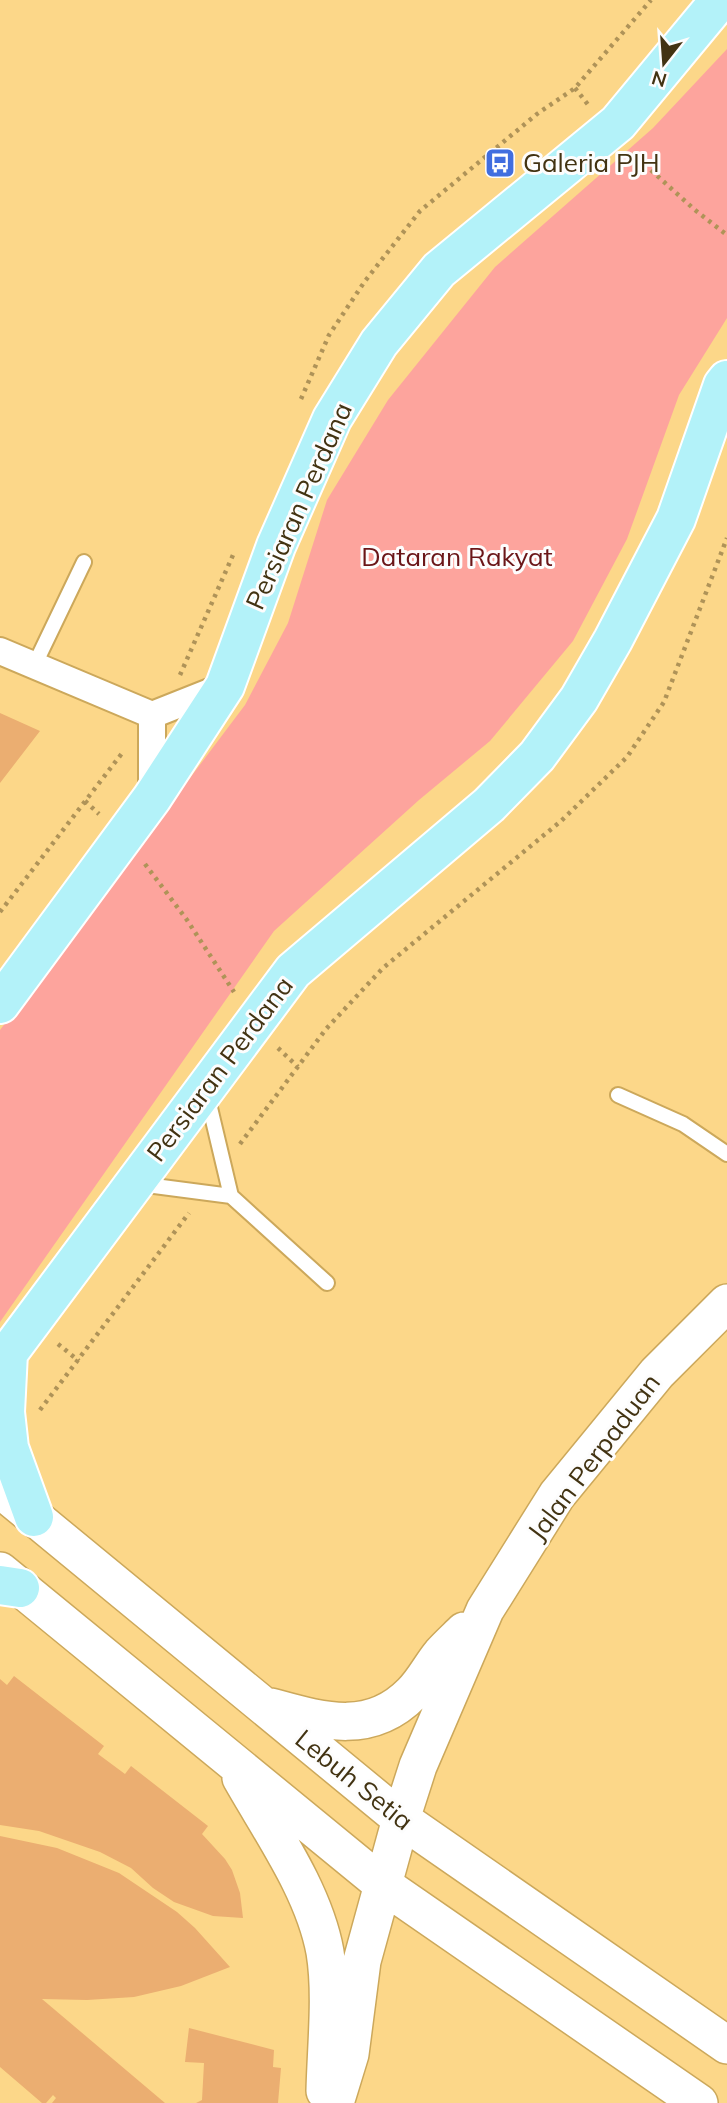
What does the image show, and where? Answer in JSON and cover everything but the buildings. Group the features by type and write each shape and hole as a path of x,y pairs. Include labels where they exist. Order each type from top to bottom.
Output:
{"main road":[{"name":"Persiaran Perdana","path":"0,1004 152,798 225,686 276,546 332,419 379,342 439,270 609,132 720,0"},
{"name":"Persiaran Perdana","path":"4,1359 293,971 489,805 537,757 579,699 676,519 727,380"},
{"path":"4,1359 9,1448 34,1517"}],"street":[{"path":"0,651 152,715 225,686"},
{"path":"152,715 152,798"},
{"name":"Jalan Perpaduan","path":"335,2103 350,2054 362,1961 401,1819 418,1766 485,1609 557,1495 657,1373 727,1303"},
{"name":"Lebuh Setia","path":"0,1489 401,1819 727,2045"},
{"path":"7,1581 382,1884 699,2103"},
{"path":"260,1704 318,1720 348,1723 376,1717 411,1694 440,1655 485,1609"},
{"path":"233,1763 291,1866 319,1926 328,1988 326,2103"}],"lane":[{"path":"35,664 84,562"},
{"path":"206,1088 231,1196"},
{"path":"618,1095 683,1124 727,1154"},
{"path":"134,1184 231,1196 327,1283"}],"path":[{"path":"575,88 609,132 695,210 727,235"},
{"path":"224,1166 326,1029 383,968 561,821 627,757 664,702 727,538"},
{"path":"85,801 123,837 187,920 254,1023 298,1067"},
{"path":"9,1448 79,1361 204,1192"}],"green space":[{"name":"Dataran Rakyat","path":"727,49 727,318 679,395 627,539 573,641 490,741 419,800 274,931 0,1322 0,1030 245,705 288,623 327,500 388,400 495,267 653,128"}],"place":[{"name":"Galeria PJH","path":"500,163"}]}
